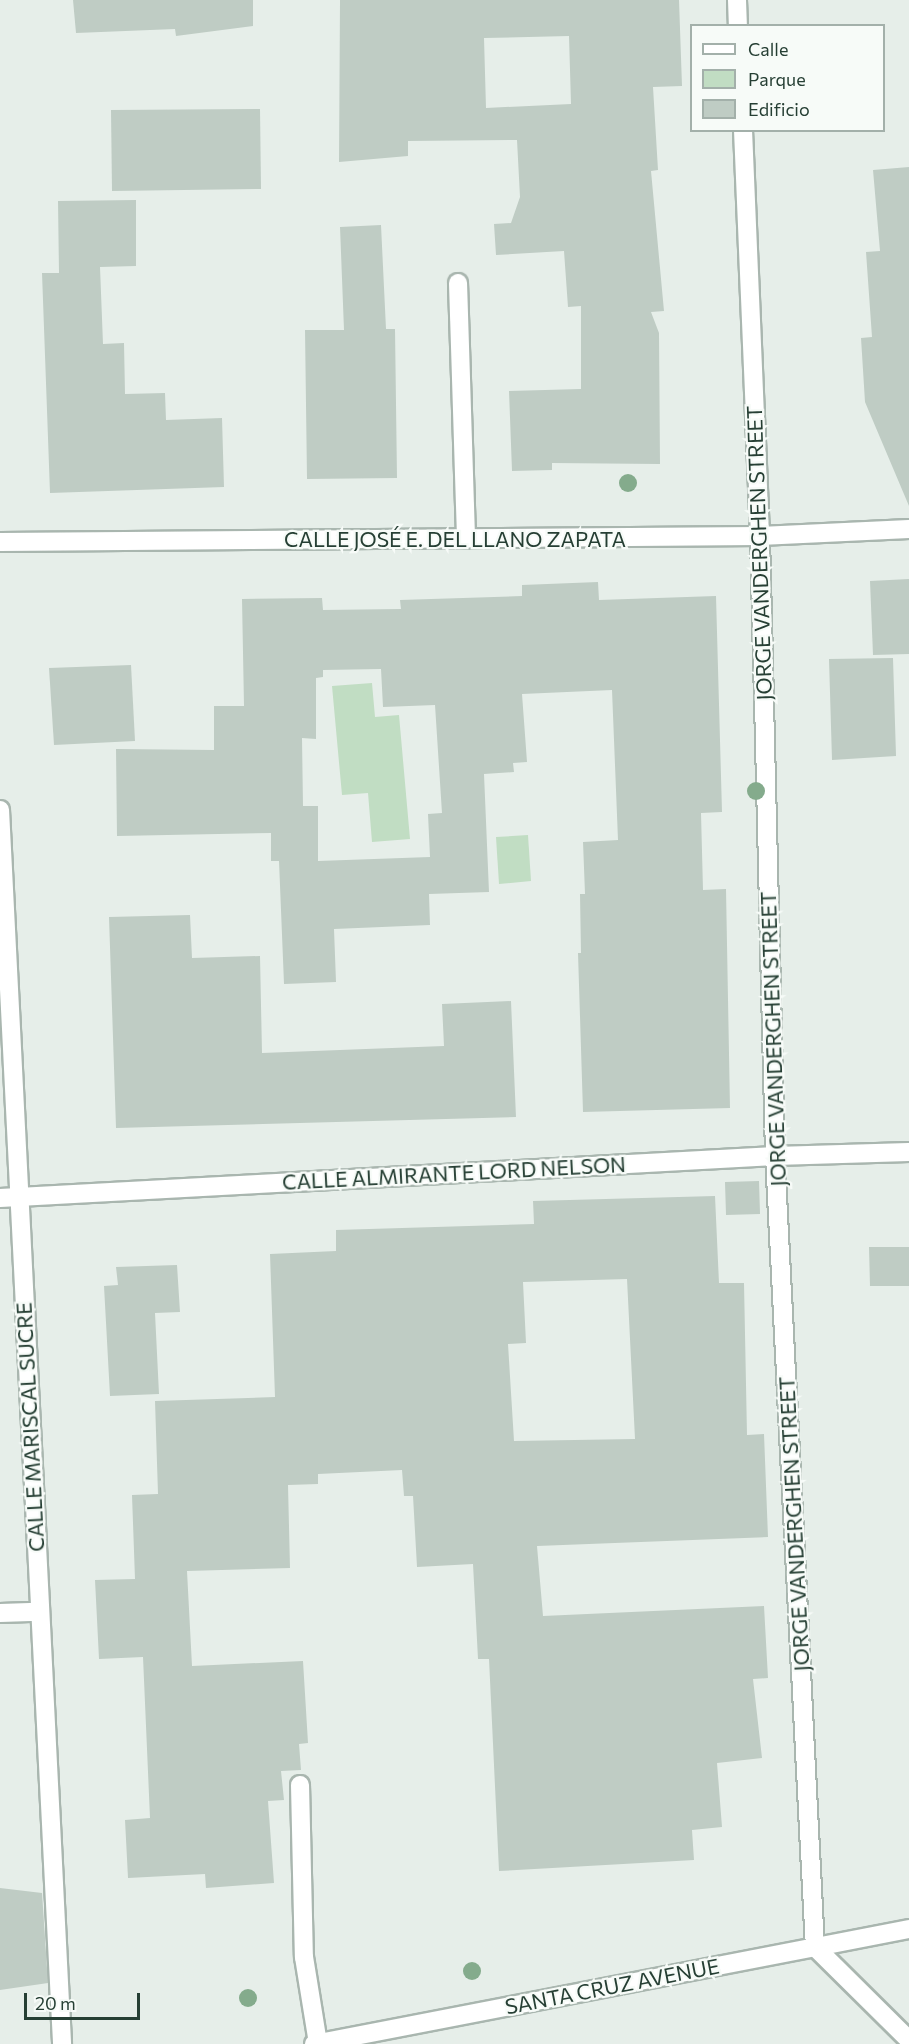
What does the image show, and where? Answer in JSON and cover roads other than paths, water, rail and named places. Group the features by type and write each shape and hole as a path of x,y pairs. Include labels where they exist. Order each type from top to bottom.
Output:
{"street":[{"path":"737,0 738,24"},
{"name":"JORGE VANDERGHEN STREET","path":"743,132 760,536 775,1156 816,1947"},
{"path":"458,283 466,538"},
{"name":"CALLE JOSÉ E. DEL LLANO ZAPATA","path":"0,542 760,536 909,529"},
{"name":"CALLE MARISCAL SUCRE","path":"0,810 38,1612 62,2044"},
{"name":"CALLE ALMIRANTE LORD NELSON","path":"0,1198 775,1156 909,1152"},
{"path":"0,1613 38,1612"},
{"path":"300,1785 304,1957 316,2044"},
{"name":"SANTA CRUZ AVENUE","path":"316,2044 909,1929"},
{"path":"816,1947 909,2040"}]}
